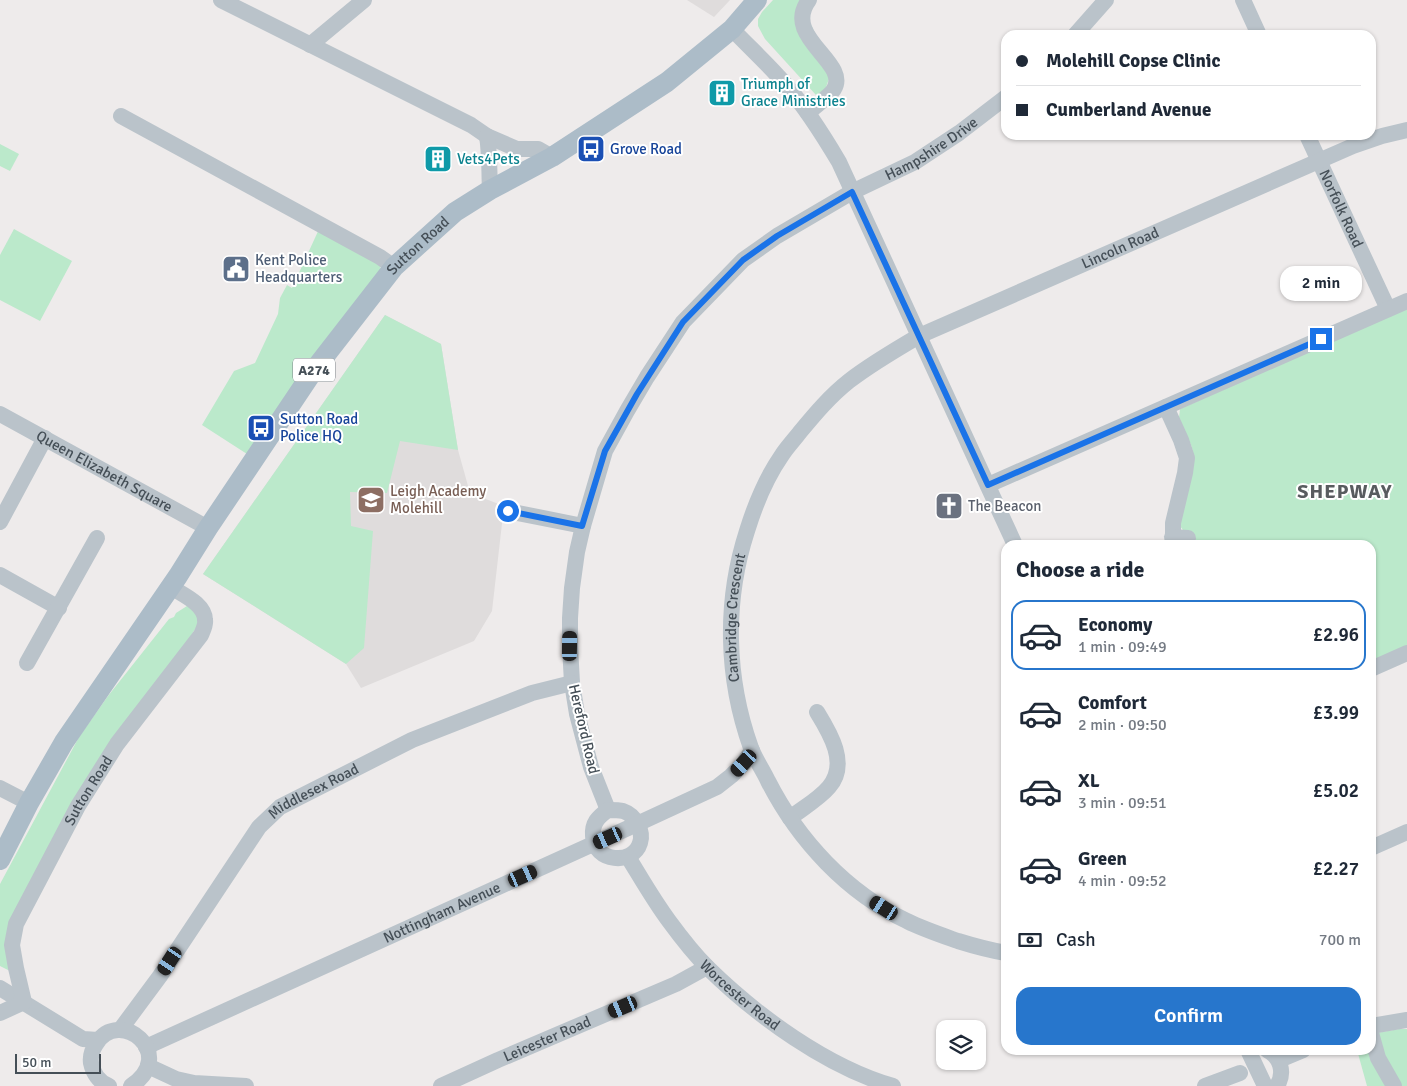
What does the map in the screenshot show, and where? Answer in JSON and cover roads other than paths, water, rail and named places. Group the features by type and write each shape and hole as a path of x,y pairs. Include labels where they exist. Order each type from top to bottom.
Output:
{"main road":[{"name":"Sutton Road","path":"0,860 28,803 64,742 172,587 208,528 314,370 394,267 455,212 490,190 552,157 667,82 732,29 757,0"}],"street":[{"path":"221,0 471,126 487,136 517,149 538,149 552,157"},
{"path":"310,45 364,0"},
{"path":"808,112 834,89 836,80 831,66 805,32 803,11 809,0"},
{"path":"1079,30 1106,0"},
{"path":"1243,0 1257,30"},
{"path":"732,29 772,69 808,112 839,162 1013,540"},
{"name":"Hampshire Drive","path":"852,192 923,157 959,133 1001,101"},
{"path":"121,116 380,257 394,267"},
{"name":"Lincoln Road","path":"1376,138 1407,130"},
{"path":"487,136 490,153 490,190"},
{"name":"Norfolk Road","path":"1310,140 1388,309"},
{"name":"Lincoln Road","path":"919,336 1370,140"},
{"name":"Hereford Road","path":"608,810 591,767 577,714 572,684 570,646 572,588 577,552 582,526 605,451 642,386 683,322 743,260 777,236 852,192"},
{"path":"988,485 1407,301"},
{"name":"Cambridge Crescent","path":"919,336 883,357 834,394 814,414 781,455 756,504 737,566 732,600 732,669 752,750 778,800 813,848 828,865 865,896 907,921 973,946 1001,952"},
{"path":"1166,407 1182,440 1186,458 1185,473 1173,523 1178,540"},
{"name":"Queen Elizabeth Square","path":"0,414 208,528"},
{"path":"0,522 45,438"},
{"path":"508,511 582,526"},
{"path":"27,662 97,538"},
{"path":"0,575 59,608"},
{"name":"Sutton Road","path":"24,1002 12,945 16,924 78,806 118,744 201,635 205,624 206,619 202,609 172,587"},
{"path":"1376,667 1407,653"},
{"name":"Middlesex Road","path":"128,1032 140,1004 258,827 280,807 412,740 532,692 572,684"},
{"path":"790,818 821,795 831,785 837,773 838,759 834,727 817,712"},
{"name":"Nottingham Avenue","path":"146,1047 717,787 744,763 752,750"},
{"path":"0,788 28,803"},
{"path":"608,810 623,811 632,816 637,824 641,834 640,844 628,857 610,857 601,853 593,844 592,833 594,824 599,816 608,810"},
{"path":"1376,846 1407,832"},
{"name":"Worcester Road","path":"628,857 668,921 707,967 758,1012 807,1046 843,1066 893,1086"},
{"name":"Leicester Road","path":"441,1086 676,984 707,967"},
{"path":"0,988 91,1040"},
{"path":"0,1013 24,1002"},
{"path":"1376,1025 1407,1020"},
{"path":"91,1040 112,1031 128,1032 142,1041 146,1047 149,1059 148,1066 143,1078 132,1086"},
{"path":"91,1040 93,1073 99,1080 109,1086"},
{"path":"1376,1051 1394,1086"},
{"path":"1250,1055 1265,1086"},
{"path":"1273,1055 1281,1066 1280,1079 1277,1086"},
{"path":"148,1066 176,1079 194,1083 246,1086"},
{"path":"1204,1086 1240,1073"},
{"path":"132,1086 176,1079"}],"place":[{"name":"Triumph of Grace Ministries","path":"722,93"},
{"name":"Grove Road","path":"591,149"},
{"name":"Vets4Pets","path":"438,159"},
{"name":"Kent Police Headquarters","path":"236,269"},
{"name":"Sutton Road Police HQ","path":"261,428"},
{"name":"Leigh Academy Molehill","path":"371,500"},
{"name":"The Beacon","path":"949,506"}],"district":[{"name":"SHEPWAY","path":"1345,491"}]}
